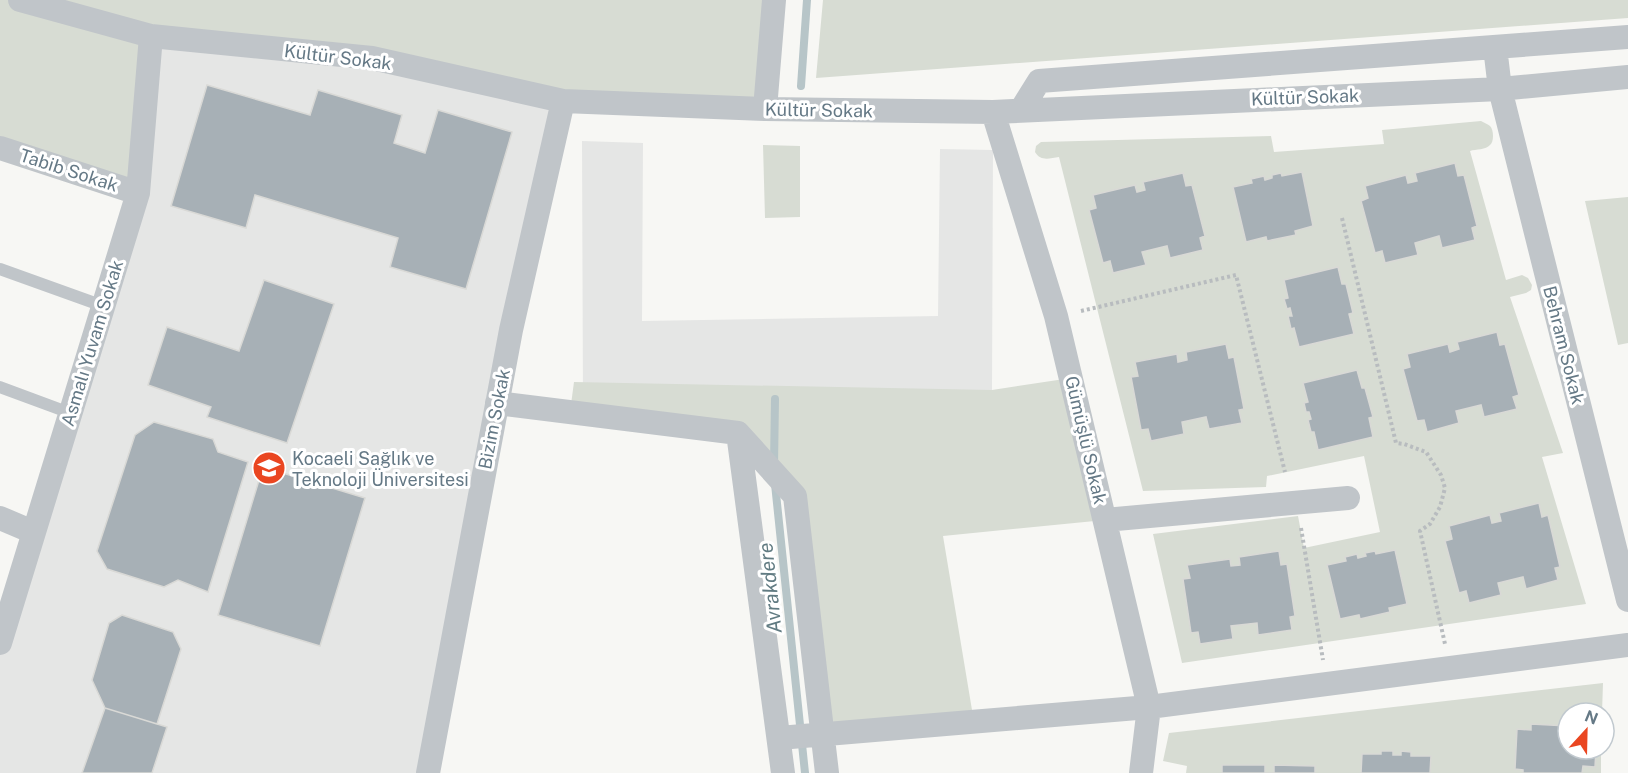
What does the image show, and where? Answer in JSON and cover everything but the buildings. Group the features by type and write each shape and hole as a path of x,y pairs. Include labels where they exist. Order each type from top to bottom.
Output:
{"street":[{"name":"Kültür Sokak","path":"20,0 151,36 372,58 563,101 765,109 993,112 1500,89 1628,77"},
{"path":"765,109 774,0"},
{"name":"Asmalı Yuvam Sokak","path":"0,643 138,193 151,36"},
{"path":"1021,110 1039,81 1628,37"},
{"name":"Behram Sokak","path":"1495,46 1500,89 1628,600"},
{"name":"Bizim Sokak","path":"428,773 511,330 563,101"},
{"name":"Gümüşlü Sokak","path":"993,112 1056,316 1149,707 1141,773"},
{"name":"Tabib Sokak","path":"0,148 138,193"},
{"path":"497,404 738,433 795,496 826,773"},
{"path":"738,433 783,773"},
{"path":"1105,520 1348,498"},
{"path":"0,519 33,532"},
{"path":"779,738 1149,707 1628,645"}],"lane":[{"path":"0,269 103,306"},
{"path":"0,387 70,413"}],"path":[{"path":"1342,218 1396,443 1426,452 1441,475 1444,488 1440,507 1430,524 1420,531 1450,668"},
{"path":"1056,316 1236,275 1285,472"},
{"path":"1296,502 1326,684"}],"shaded area":[{"path":"0,0 774,0 765,109 563,101 372,58 151,36 138,193 0,148"},
{"path":"823,0 1628,0 1628,18 816,78"},
{"name":"Kocaeli Sağlık ve Teknoloji Üniversitesi","path":"151,36 372,58 563,101 428,773 0,773 0,643 138,193"},
{"path":"1481,121 1491,128 1492,141 1486,148 1470,151 1506,280 1522,275 1528,278 1532,285 1531,290 1526,293 1510,297 1563,453 1542,457 1586,604 1182,663 1153,534 1298,516 1304,548 1380,532 1364,456 1267,476 1266,487 1143,491 1059,157 1046,159 1040,157 1035,152 1036,146 1041,142 1271,136 1274,152 1384,144 1382,130"},
{"path":"582,141 643,143 642,321 938,316 940,149 993,150 992,390 583,407"},
{"path":"763,145 800,146 800,217 765,218"},
{"path":"1628,197 1628,343 1618,345 1585,201"},
{"path":"1071,378 1105,520 943,536 974,722 823,735 795,496 738,433 570,412 574,382 992,390"},
{"path":"1603,683 1602,701 1556,701 1556,761 1601,761 1601,773 1186,773 1187,766 1163,761 1169,733"}],"waterway":[{"name":"Avrakdere","path":"801,86 807,0"},
{"name":"Avrakdere","path":"774,465 775,399"},
{"name":"Avrakdere","path":"775,484 805,773"}],"place":[{"name":"Kocaeli Sağlık ve Teknoloji Üniversitesi","path":"269,468"}]}
